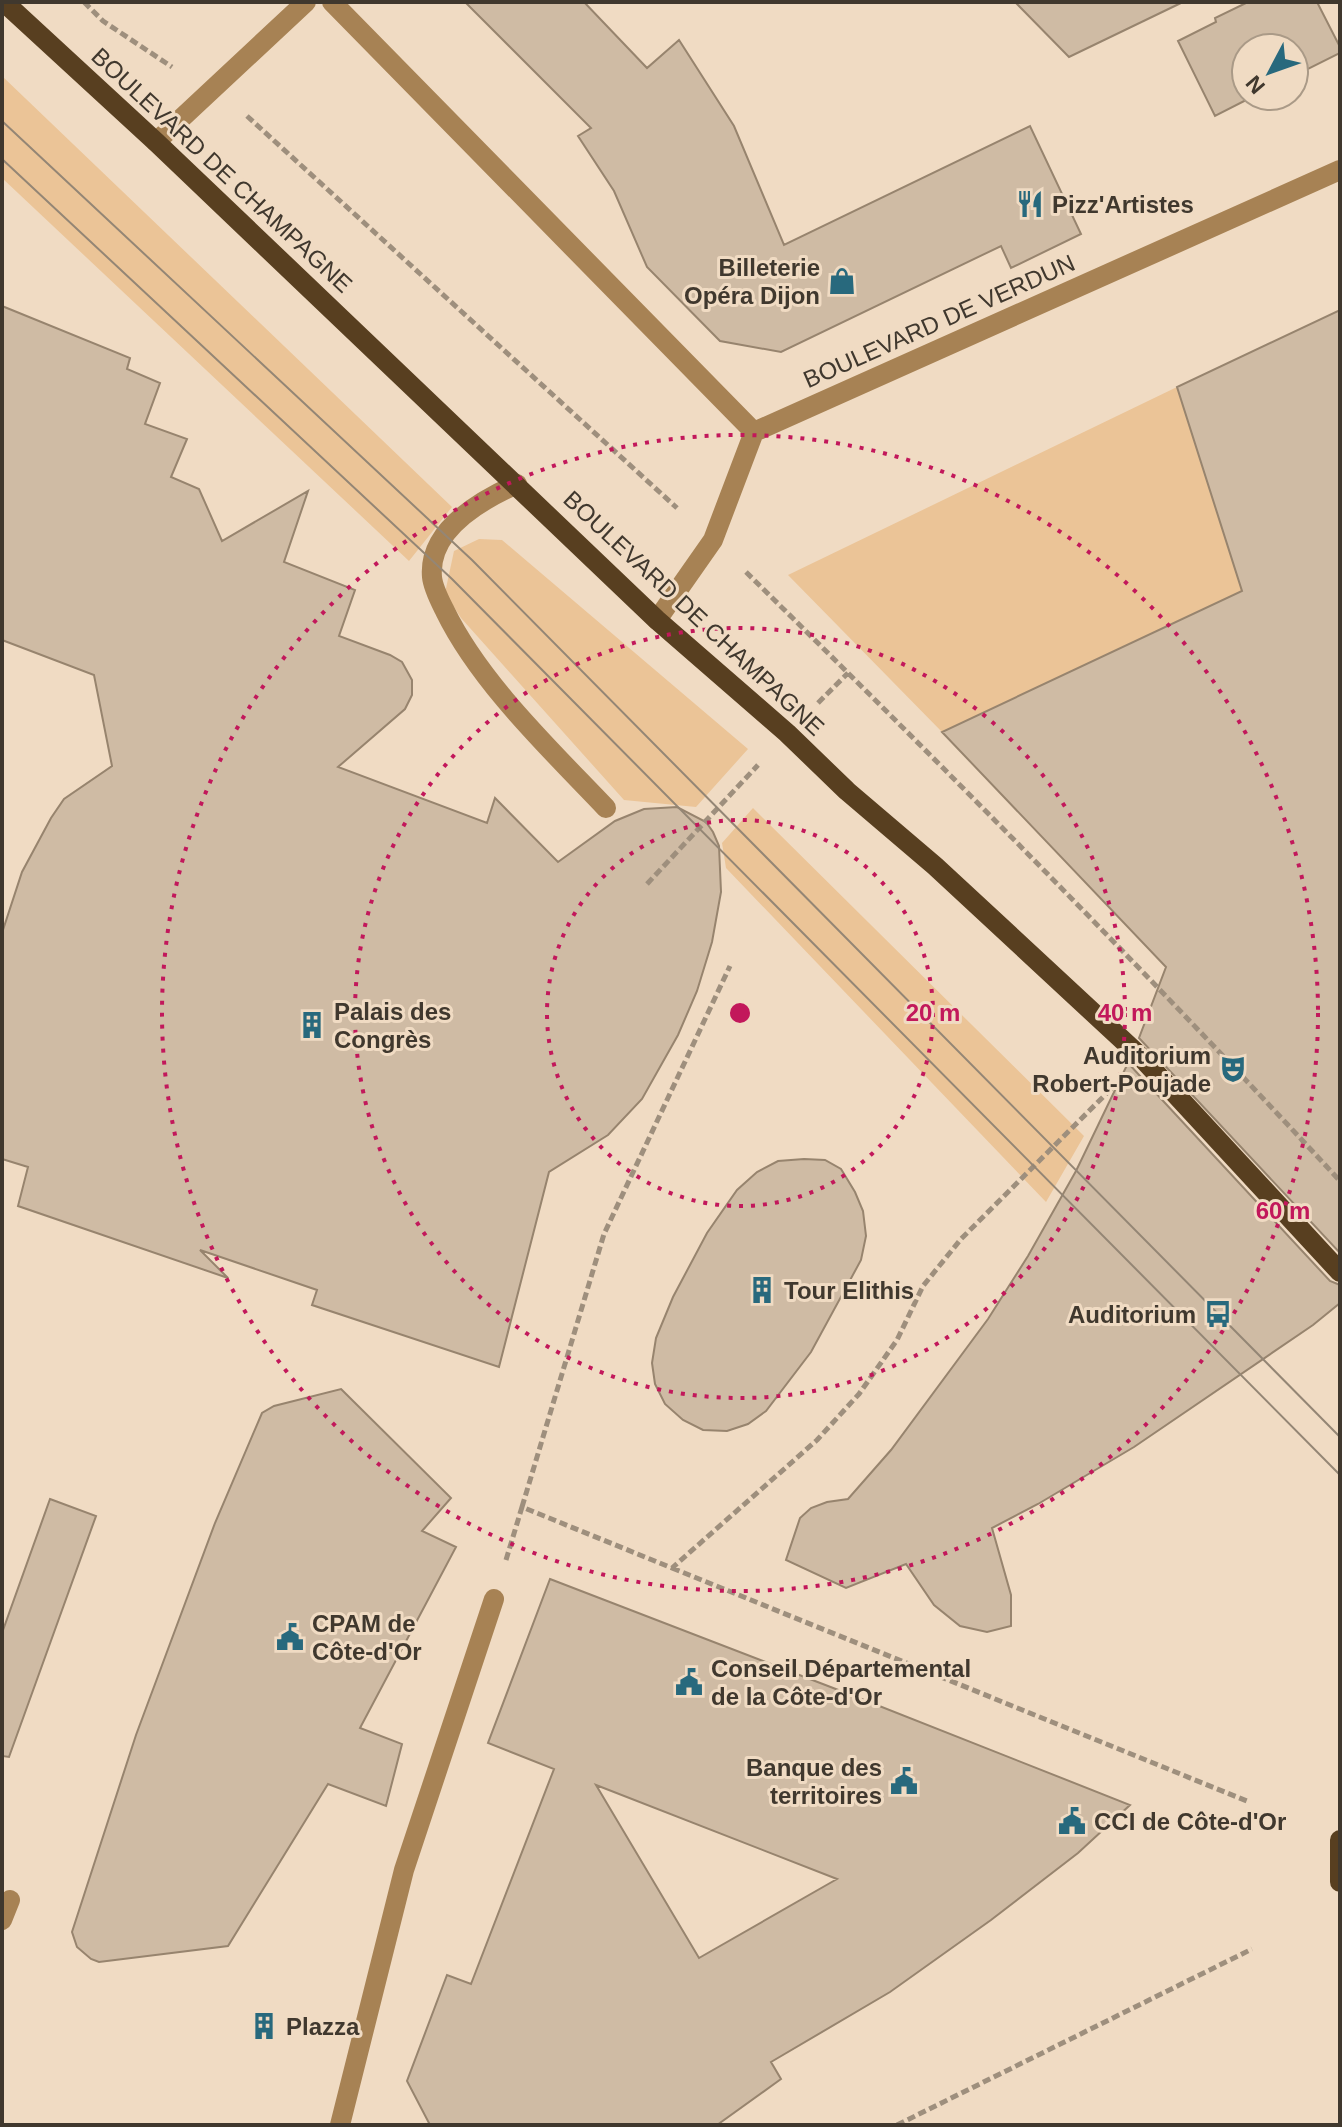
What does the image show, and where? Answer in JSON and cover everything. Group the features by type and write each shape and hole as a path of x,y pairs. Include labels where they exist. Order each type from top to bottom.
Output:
{"main road":[{"name":"BOULEVARD DE CHAMPAGNE","path":"4,2 156,142 657,620 935,866 1142,1058 1340,1272"},
{"path":"1340,1840 1340,1882"}],"street":[{"path":"156,142 306,2"},
{"path":"332,2 754,432 713,540 657,620"},
{"name":"BOULEVARD DE VERDUN","path":"754,432 1340,170"},
{"path":"517,484 486,498 445,535 433,562 432,579 459,639 525,722 606,808"},
{"path":"340,2125 404,1870 494,1599"},
{"path":"2,1920 10,1900"}],"path":[{"path":"647,884 787,733 848,673"},
{"path":"494,1599 604,1234 730,966"},
{"path":"672,1568 817,1440 859,1394 897,1340 923,1286 961,1239 1142,1058"},
{"path":"522,1507 1247,1801"},
{"path":"897,2125 1252,1949"}],"shaded area":[{"path":"2,76 452,507 409,561 2,178"},
{"path":"1177,387 1242,591 942,732 788,575"},
{"path":"479,539 502,540 748,749 696,807 624,800 461,618 445,593 454,551"},
{"path":"753,808 1084,1136 1046,1202 726,868 722,843"}],"building":[{"path":"465,2 584,2 647,68 679,40 734,126 784,245 1030,126 1081,234 1011,268 1001,246 781,352 720,341 647,267 614,191 578,136 591,128"},
{"path":"1015,2 1183,2 1069,57"},
{"path":"1248,2 1317,2 1340,47 1340,53 1310,68 1310,32 1230,32 1230,108 1215,116 1178,41 1216,22 1215,18"},
{"name":"Palais des Congrès","path":"2,306 130,358 127,369 160,383 145,424 187,439 171,477 199,489 222,541 308,491 284,562 355,590 339,636 402,662 412,680 412,695 405,709 338,767 487,823 495,798 558,862 615,821 644,809 677,807 706,822 713,832 719,846 721,892 712,942 697,991 678,1035 642,1099 608,1135 549,1172 499,1367 312,1305 317,1290 200,1250 228,1278 18,1206 28,1167 2,1159 2,933 22,872 51,818 64,799 112,766 94,675 2,640"},
{"path":"1340,310 1340,1253 1139,1038 1166,967 942,732 1242,591 1177,387"},
{"path":"1128,1063 1330,1281 1340,1285 1340,1303 1313,1325 1134,1447 992,1528 1011,1595 1011,1626 987,1632 960,1626 934,1605 906,1564 846,1588 786,1560 800,1518 811,1508 848,1499 891,1450 988,1319 1076,1171"},
{"name":"Tour Elithis","path":"825,1160 841,1169 855,1192 863,1211 866,1236 861,1260 811,1352 766,1411 748,1424 727,1431 703,1430 683,1420 665,1404 655,1384 652,1363 656,1338 673,1297 707,1233 737,1190 757,1172 778,1161"},
{"name":"CPAM de Côte-d'Or","path":"341,1389 451,1498 422,1531 456,1547 360,1728 402,1744 386,1806 328,1784 228,1946 99,1962 91,1959 77,1947 72,1932 136,1735 215,1523 262,1413 274,1406"},
{"path":"50,1499 96,1516 9,1757 2,1756 2,1633"},
{"path":"550,1579 1130,1805 1078,1853 991,1920 890,1992 771,2062 781,2079 717,2125 430,2125 407,2081 447,1975 471,1984 554,1769 488,1743","holes":["596,1785 837,1879 699,1958"]}],"tram line":[{"path":"2,121 472,560 1340,1437"},
{"path":"2,159 452,579 1340,1475"}],"place":[{"name":"Pizz'Artistes","path":"1030,204"},
{"name":"Billeterie Opéra Dijon","path":"842,281"},
{"name":"Palais des Congrès","path":"312,1025"},
{"name":"Auditorium Robert-Poujade","path":"1233,1069"},
{"name":"Tour Elithis","path":"762,1290"},
{"name":"Auditorium","path":"1218,1314"},
{"name":"CPAM de Côte-d'Or","path":"290,1637"},
{"name":"Conseil Départemental de la Côte-d'Or","path":"689,1682"},
{"name":"Banque des territoires","path":"904,1781"},
{"name":"CCI de Côte-d'Or","path":"1072,1821"},
{"name":"Plazza","path":"264,2026"}]}
